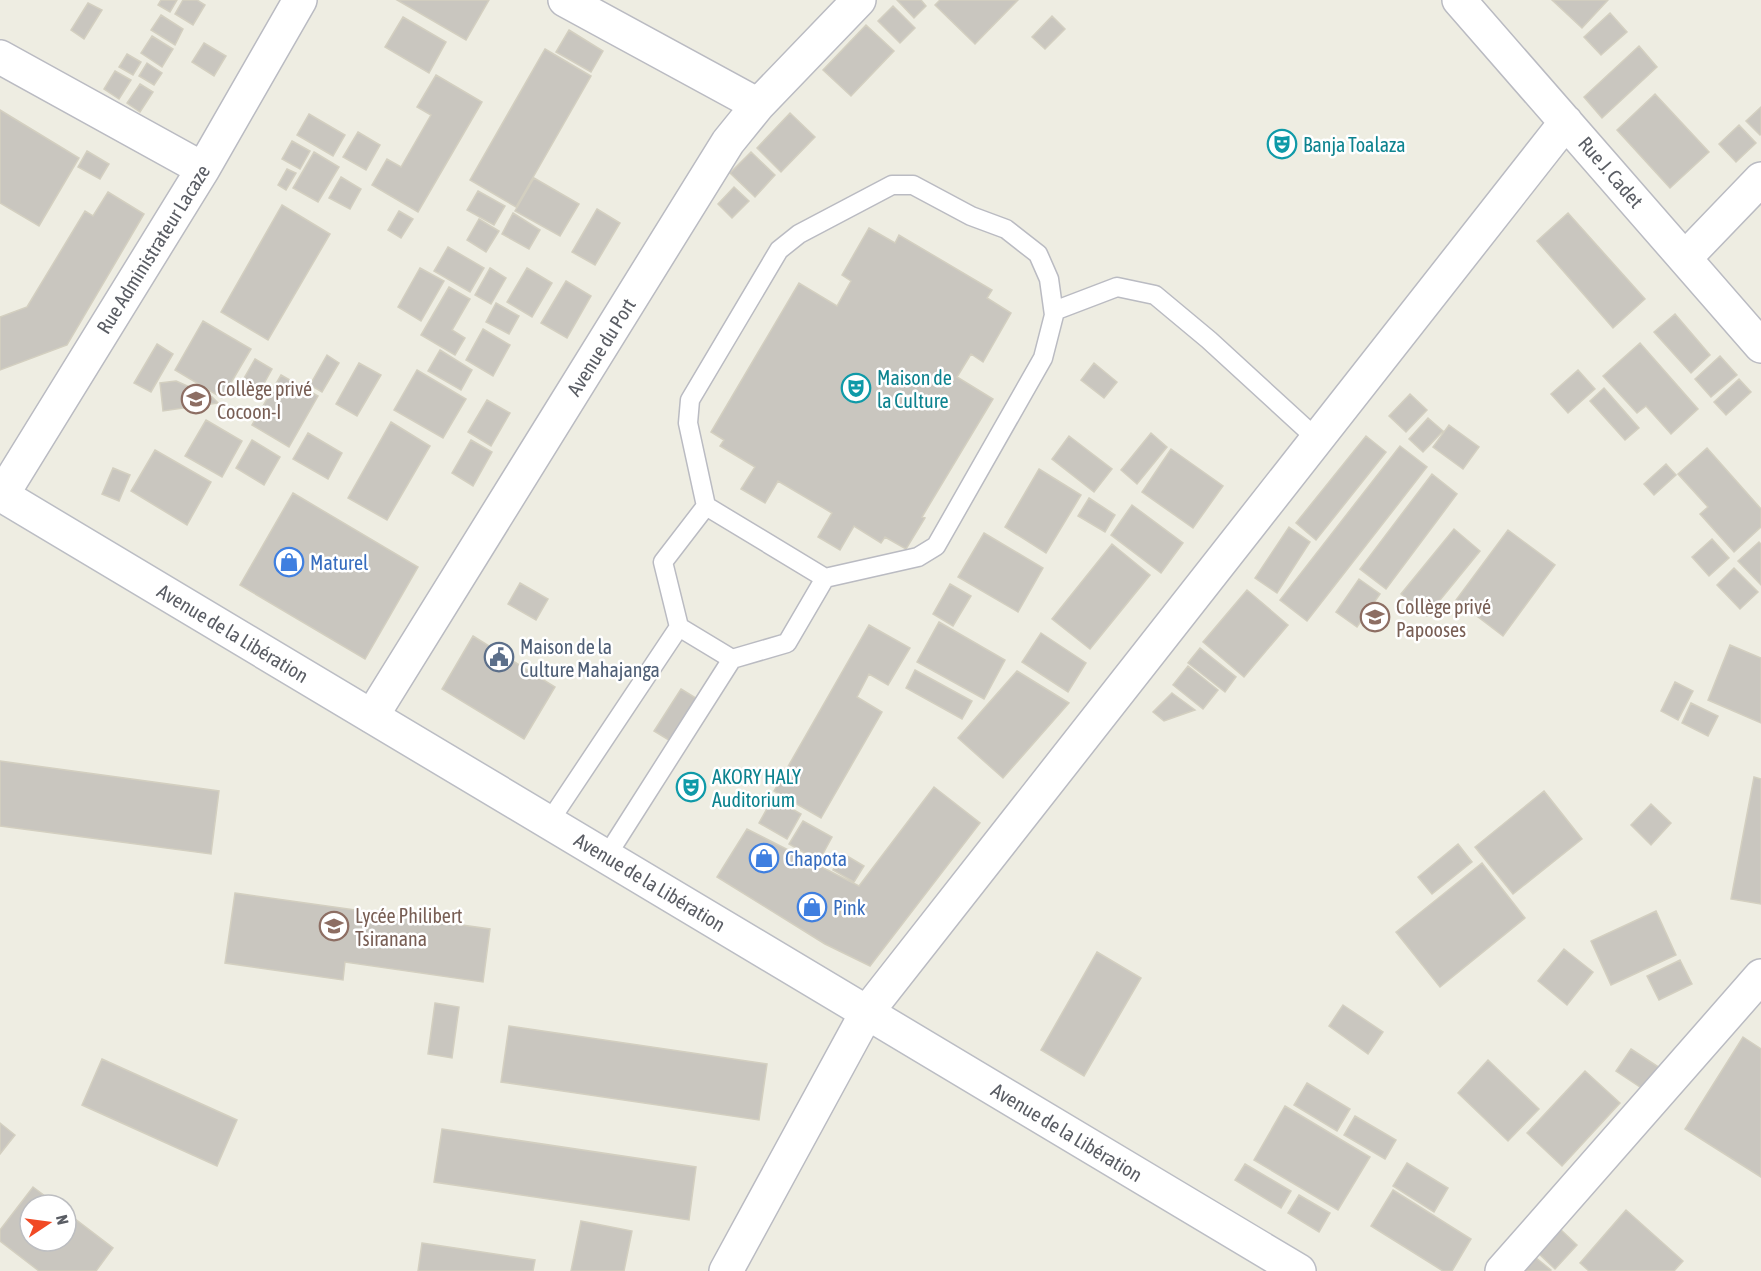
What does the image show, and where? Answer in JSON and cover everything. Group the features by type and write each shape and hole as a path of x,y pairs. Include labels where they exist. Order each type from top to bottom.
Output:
{"street":[{"name":"Rue Administrateur Lacaze","path":"1,495 203,169 300,0"},
{"path":"565,0 758,105"},
{"name":"Avenue du Port","path":"372,716 728,142 758,105 859,0"},
{"name":"Rue J. Cadet","path":"1459,0 1761,346"},
{"path":"0,57 203,169"},
{"path":"726,1271 867,1012 1566,122"},
{"path":"1685,258 1761,179"},
{"name":"Avenue de la Libération","path":"1,495 1299,1271"},
{"path":"1502,1271 1761,976"}],"lane":[{"path":"892,185 913,185 971,216 1006,230 1038,254 1049,279 1054,311 1043,358 936,546 918,557 825,578 706,506 688,423 690,400 779,250 799,234 892,185"},
{"path":"1054,311 1117,287 1155,295 1209,340 1317,439"},
{"path":"706,506 663,562 680,627 732,659"},
{"path":"606,857 732,659 787,643 825,578"},
{"path":"549,822 680,627"}],"building":[{"path":"161,0 177,0 170,12 158,5"},
{"path":"183,0 197,0 205,5 193,25 175,14"},
{"path":"397,0 489,0 466,40"},
{"path":"897,0 921,0 926,6 914,18"},
{"path":"940,0 1018,0 975,44 935,5"},
{"path":"1552,0 1608,0 1582,28"},
{"path":"88,3 102,10 84,39 71,30"},
{"path":"893,6 915,28 900,43 878,21"},
{"path":"1610,13 1627,32 1601,55 1584,37"},
{"path":"161,15 183,29 175,45 151,30"},
{"path":"1052,16 1065,29 1045,49 1032,37"},
{"path":"403,17 446,42 429,73 385,47"},
{"path":"866,25 894,51 851,96 823,70"},
{"path":"569,30 603,51 591,72 556,52"},
{"path":"152,36 173,49 162,67 141,53"},
{"path":"204,43 226,56 214,76 192,62"},
{"path":"1639,46 1657,67 1602,118 1584,97"},
{"path":"545,49 591,76 516,207 470,180"},
{"path":"127,54 141,62 133,75 119,67"},
{"path":"147,63 162,73 154,85 139,76"},
{"path":"115,71 131,80 119,99 104,89"},
{"path":"436,75 482,102 418,212 372,185 387,159 401,167 431,115 417,107"},
{"path":"140,84 153,92 140,112 127,103"},
{"path":"1655,94 1709,152 1670,188 1617,130"},
{"path":"1761,107 1761,134 1760,135 1746,121"},
{"path":"0,110 79,158 39,226 0,203"},
{"path":"790,113 815,137 781,172 757,148"},
{"path":"309,114 345,135 333,156 297,135"},
{"path":"1739,125 1756,143 1736,162 1719,144"},
{"path":"358,132 380,145 366,170 343,157"},
{"path":"292,141 310,151 300,169 282,159"},
{"path":"87,151 109,164 100,179 78,167"},
{"path":"314,152 339,167 318,202 293,188"},
{"path":"751,152 775,175 755,197 730,173"},
{"path":"287,169 296,173 286,190 278,185"},
{"path":"341,177 361,189 350,209 329,198"},
{"path":"534,178 579,204 560,236 515,211"},
{"path":"734,187 749,201 732,218 718,204"},
{"path":"478,191 505,206 494,225 467,210"},
{"path":"108,192 144,214 67,345 0,370 0,317 27,307 85,211 93,216"},
{"path":"282,205 330,234 268,340 221,312"},
{"path":"597,209 620,223 595,265 572,252"},
{"path":"399,211 413,219 401,238 388,230"},
{"path":"513,213 540,230 529,249 502,234"},
{"path":"1568,213 1645,299 1613,328 1537,241"},
{"path":"479,219 499,231 486,252 467,240"},
{"name":"Maison de la Culture","path":"869,228 895,243 899,235 992,290 987,298 1011,313 983,362 971,354 957,377 993,399 922,517 925,518 906,549 885,537 881,543 854,526 840,550 818,537 832,513 778,481 765,503 741,489 755,467 720,446 724,440 711,432 799,283 837,306 851,281 842,275"},
{"path":"448,247 484,268 470,292 434,271"},
{"path":"420,268 444,281 421,321 398,307"},
{"path":"490,268 506,278 491,304 475,295"},
{"path":"527,268 552,283 532,317 507,302"},
{"path":"566,281 591,296 567,338 541,323"},
{"path":"449,287 470,299 452,330 465,338 455,355 421,335"},
{"path":"496,303 519,316 509,334 486,322"},
{"path":"1675,314 1710,355 1691,373 1654,332"},
{"path":"203,321 251,349 222,398 175,370"},
{"path":"483,329 510,345 493,376 466,360"},
{"path":"1640,343 1698,409 1671,434 1646,406 1637,413 1603,376"},
{"path":"157,344 173,354 151,392 134,383"},
{"path":"440,350 472,370 461,390 428,371"},
{"path":"327,355 339,363 322,392 310,385"},
{"path":"1720,356 1737,375 1711,397 1695,379"},
{"path":"255,359 272,369 256,398 239,387"},
{"path":"359,363 381,375 357,416 336,404"},
{"path":"1094,363 1117,382 1104,398 1081,380"},
{"path":"417,370 466,399 443,438 394,410"},
{"path":"1578,370 1595,389 1568,413 1551,394"},
{"path":"281,375 318,396 289,447 252,425"},
{"path":"1739,379 1751,392 1726,415 1714,402"},
{"path":"176,381 212,397 218,403 163,411 160,383"},
{"path":"1604,388 1639,428 1625,440 1590,401"},
{"path":"1410,394 1427,410 1406,432 1389,416"},
{"path":"487,400 510,413 491,446 468,432"},
{"path":"1428,418 1443,431 1423,452 1409,439"},
{"path":"206,420 242,441 222,477 185,456"},
{"path":"391,422 430,446 387,520 348,498"},
{"path":"1449,425 1479,447 1463,469 1433,447"},
{"path":"308,433 342,453 328,479 293,459"},
{"path":"1151,433 1167,447 1137,484 1121,470"},
{"path":"1069,436 1112,469 1094,492 1052,459"},
{"path":"1366,436 1386,452 1316,540 1296,523"},
{"path":"252,440 280,457 264,485 236,468"},
{"path":"471,440 492,452 473,486 452,473"},
{"path":"1400,446 1427,467 1307,621 1280,600"},
{"path":"1707,448 1761,509 1761,527 1734,552 1700,514 1708,507 1678,474"},
{"path":"1171,449 1223,486 1193,528 1142,492"},
{"path":"155,450 211,482 187,525 131,491"},
{"path":"1666,464 1676,475 1654,495 1644,484"},
{"path":"113,468 130,475 119,501 102,494"},
{"path":"1039,469 1081,495 1046,553 1005,527"},
{"path":"1432,474 1457,494 1386,589 1360,569"},
{"path":"293,493 418,567 365,659 240,585"},
{"path":"1089,498 1115,515 1105,532 1078,516"},
{"path":"1132,505 1183,543 1161,573 1111,535"},
{"path":"1289,527 1310,542 1277,593 1255,578"},
{"path":"1454,529 1480,551 1427,616 1401,594"},
{"path":"1508,530 1555,565 1503,636 1456,600"},
{"path":"984,533 1043,568 1018,612 958,577"},
{"path":"1712,539 1729,558 1709,576 1692,557"},
{"path":"1759,542 1761,544 1761,585 1738,561"},
{"path":"1112,544 1150,575 1090,649 1052,619"},
{"path":"1734,568 1758,592 1740,609 1717,585"},
{"path":"1359,579 1380,594 1357,627 1336,612"},
{"path":"520,583 548,599 536,620 508,604"},
{"path":"950,584 971,596 953,626 933,614"},
{"path":"1247,590 1288,625 1244,677 1203,642"},
{"path":"939,622 1005,660 984,699 917,662"},
{"path":"869,625 910,648 888,685 869,674 857,697 882,712 821,818 774,791"},
{"path":"1041,633 1086,663 1068,692 1022,662"},
{"path":"473,636 555,687 524,739 442,689"},
{"path":"1730,645 1761,658 1761,723 1708,700"},
{"path":"1200,648 1236,677 1225,692 1188,663"},
{"path":"1188,666 1218,690 1203,709 1173,685"},
{"path":"915,670 972,701 962,719 906,688"},
{"path":"1017,671 1069,703 1003,778 958,738"},
{"path":"1675,682 1693,691 1678,720 1661,711"},
{"path":"681,689 699,700 672,742 654,731"},
{"path":"1172,693 1195,710 1164,721 1153,712"},
{"path":"1691,703 1718,716 1708,736 1682,723"},
{"path":"0,761 219,791 211,854 0,826"},
{"path":"1754,777 1761,779 1761,904 1731,899"},
{"path":"934,787 980,823 870,966 825,944 717,877 747,829 859,886"},
{"path":"1544,791 1582,839 1513,894 1475,847"},
{"path":"773,798 801,814 787,839 759,823"},
{"path":"1651,804 1671,823 1651,845 1631,825"},
{"path":"803,821 832,837 819,861 789,844"},
{"path":"1458,844 1472,862 1432,894 1418,877"},
{"path":"842,853 864,866 854,882 833,870"},
{"path":"1482,863 1525,918 1440,987 1396,932"},
{"path":"235,893 490,929 483,982 345,962 343,980 225,963"},
{"path":"1656,911 1676,955 1611,985 1591,941"},
{"path":"1564,949 1593,972 1567,1005 1538,981"},
{"path":"1097,952 1141,978 1084,1076 1041,1050"},
{"path":"1680,960 1692,984 1659,1000 1647,976"},
{"path":"435,1003 459,1007 452,1058 428,1054"},
{"path":"1343,1005 1383,1032 1368,1054 1329,1026"},
{"path":"509,1026 767,1064 759,1120 501,1082"},
{"path":"1743,1037 1761,1049 1761,1177 1685,1129"},
{"path":"1631,1049 1660,1068 1646,1091 1616,1071"},
{"path":"102,1059 237,1120 217,1166 82,1105"},
{"path":"1488,1060 1539,1109 1508,1141 1458,1093"},
{"path":"1585,1071 1620,1103 1562,1166 1527,1133"},
{"path":"1307,1083 1350,1109 1337,1131 1294,1105"},
{"path":"1285,1106 1370,1157 1338,1210 1254,1160"},
{"path":"1355,1116 1396,1140 1385,1159 1344,1135"},
{"path":"0,1123 15,1135 0,1154"},
{"path":"442,1129 696,1167 689,1220 434,1182"},
{"path":"1407,1163 1448,1188 1434,1212 1393,1186"},
{"path":"1245,1164 1291,1191 1281,1208 1235,1180"},
{"path":"33,1187 41,1193 28,1193"},
{"path":"1393,1190 1471,1239 1452,1271 1443,1271 1371,1226"},
{"path":"1299,1195 1330,1213 1319,1232 1288,1213"},
{"path":"18,1207 18,1253 78,1253 78,1221 113,1248 96,1271 39,1271 0,1241 0,1230"},
{"path":"1626,1210 1683,1261 1674,1271 1589,1271 1580,1263"},
{"path":"581,1221 632,1231 624,1271 571,1271"},
{"path":"1560,1229 1577,1245 1555,1269 1538,1253"},
{"path":"422,1243 535,1260 533,1271 418,1271"},
{"path":"1535,1257 1551,1270 1523,1271"}],"place":[{"name":"Banja Toalaza","path":"1282,144"},
{"name":"Maison de la Culture","path":"856,388"},
{"name":"Collège privé Cocoon-I","path":"196,399"},
{"name":"Maturel","path":"289,562"},
{"name":"Collège privé Papooses","path":"1375,617"},
{"name":"Maison de la Culture Mahajanga","path":"499,657"},
{"name":"AKORY HALY Auditorium","path":"691,787"},
{"name":"Chapota","path":"764,858"},
{"name":"Pink","path":"812,907"},
{"name":"Lycée Philibert Tsiranana","path":"334,926"}]}
